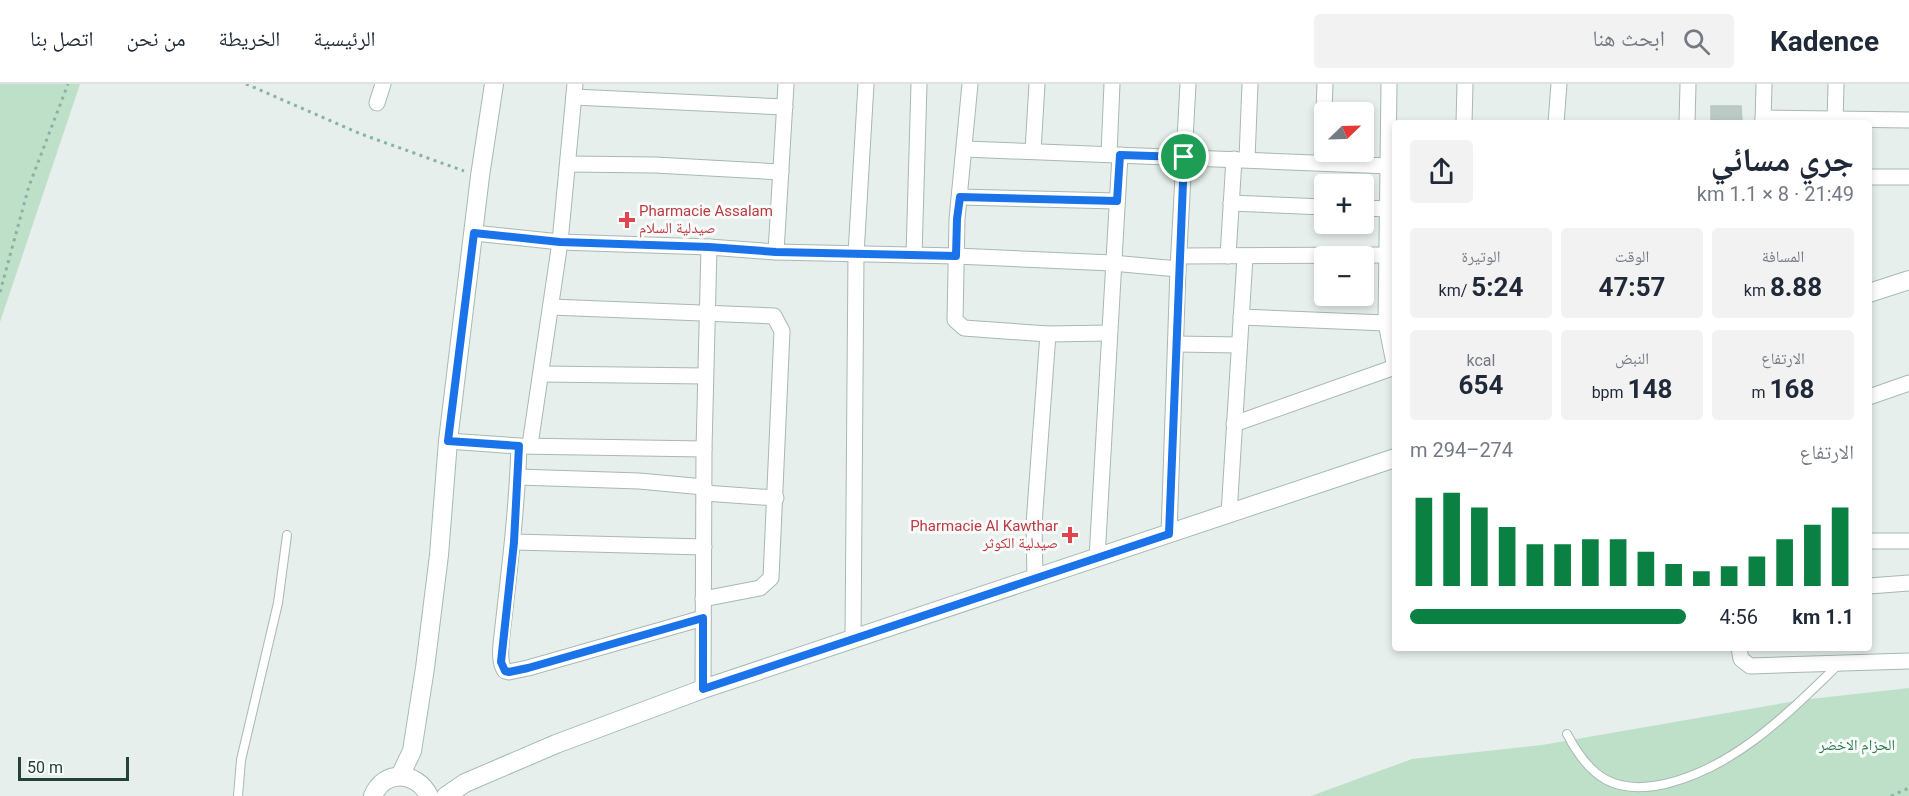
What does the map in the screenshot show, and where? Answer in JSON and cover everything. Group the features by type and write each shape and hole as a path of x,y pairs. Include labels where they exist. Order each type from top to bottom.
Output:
{"street":[{"path":"377,104 383,84"},
{"path":"400,776 412,751 439,555 448,441 480,176 494,84"},
{"path":"776,252 786,84"},
{"path":"853,639 856,254 866,84"},
{"path":"914,255 919,84"},
{"path":"970,84 957,219 955,320 957,325 964,328 1048,334 1109,333"},
{"path":"1033,152 1036,84"},
{"path":"1097,558 1117,201 1112,84"},
{"path":"1169,534 1188,84"},
{"path":"1228,256 1231,203 1241,159 1250,84"},
{"path":"1322,163 1325,84"},
{"path":"1389,84 1388,255 1391,273 1386,323 1392,352"},
{"path":"1464,120 1465,84"},
{"path":"1556,120 1559,84"},
{"path":"1687,120 1688,84"},
{"path":"1763,120 1764,84"},
{"path":"1835,120 1836,84"},
{"path":"703,618 528,668 509,672 505,671 501,662 514,542 518,477 541,374 551,307 575,91 785,107"},
{"path":"1872,120 1909,120"},
{"path":"965,149 1389,166"},
{"path":"568,164 655,165 781,172"},
{"path":"1872,177 1909,177"},
{"path":"960,197 1117,201"},
{"path":"1231,203 1314,207"},
{"path":"1374,208 1388,209"},
{"path":"474,233 560,242 1112,263 1179,263 1228,256 1388,255"},
{"path":"703,689 704,449 709,247"},
{"path":"1229,514 1245,257"},
{"path":"1872,292 1909,280"},
{"path":"551,307 774,316 782,331 771,578 760,588 703,599"},
{"path":"1241,316 1386,323"},
{"path":"1035,579 1034,524 1048,334"},
{"path":"1176,344 1239,345"},
{"path":"1234,424 1392,368"},
{"path":"541,374 705,376"},
{"path":"1872,396 1909,383"},
{"path":"448,441 525,446 704,449"},
{"path":"446,796 465,783 556,744 703,689 1392,459"},
{"path":"518,477 639,482 776,498"},
{"path":"1872,541 1909,541"},
{"path":"514,542 704,547"},
{"path":"1872,585 1909,583"},
{"path":"1740,651 1742,659 1750,666 1909,661"},
{"path":"412,751 426,791"},
{"path":"373,796 382,782 400,776 417,780 426,791"},
{"path":"426,791 465,783"}],"lane":[{"path":"238,796 241,760 278,603 287,535"},
{"path":"1567,734 1578,756 1602,778 1628,789 1646,788 1686,779 1708,770 1750,744 1778,722 1841,663"}],"path":[{"path":"0,292 29,186 68,84"},
{"path":"246,84 361,134 480,176"},
{"path":"1891,796 1909,788"}],"green space":[{"path":"0,84 80,84 0,322"},
{"name":"الحزام الاخضر","path":"1909,688 1909,796 1311,796 1412,759 1542,745 1801,700"}],"building":[{"path":"1711,106 1741,106 1742,120 1711,120"}],"place":[{"name":"Pharmacie Assalam صيدلية السلام","path":"627,220"},
{"name":"Pharmacie Al Kawthar صيدلية الكوثر","path":"1070,535"}],"route":[{"path":"1120,155 1184,157 1169,534 703,689 703,618 528,668 505,671 501,662 503,627 511,576 519,446 448,441 474,233 560,242 709,247 776,252 956,256 960,197 1117,201 1120,155"}]}
